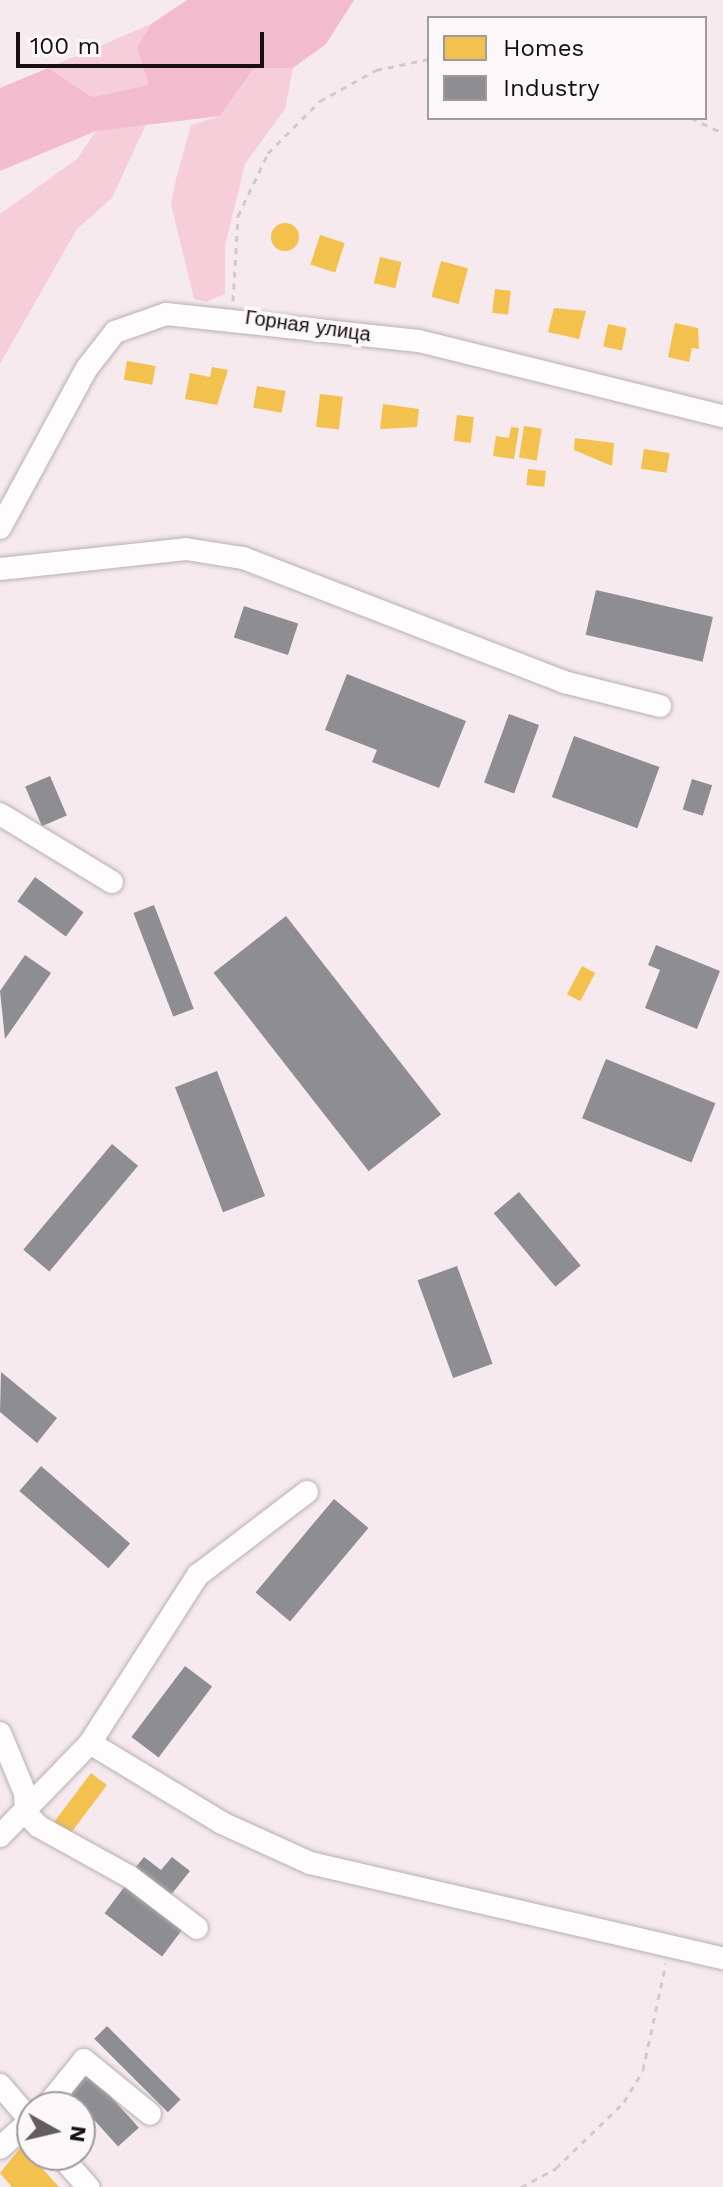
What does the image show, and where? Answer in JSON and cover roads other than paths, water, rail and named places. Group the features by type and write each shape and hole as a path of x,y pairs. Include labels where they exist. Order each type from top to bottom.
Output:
{"street":[{"name":"Горная улица","path":"0,528 46,434 115,332 166,314 234,317 419,341 723,416"},
{"path":"0,569 186,549 243,558 564,682 660,706"},
{"path":"0,814 112,882"},
{"path":"0,1836 26,1813 90,1743 198,1575 307,1492"},
{"path":"0,1733 22,1783 26,1813 197,1928"},
{"path":"90,1743 222,1823 310,1863 722,1959"},
{"path":"57,2091 84,2060 94,2061 150,2114"},
{"path":"0,2085 16,2100"},
{"path":"0,2148 16,2134"},
{"path":"74,2171 88,2187"}]}
